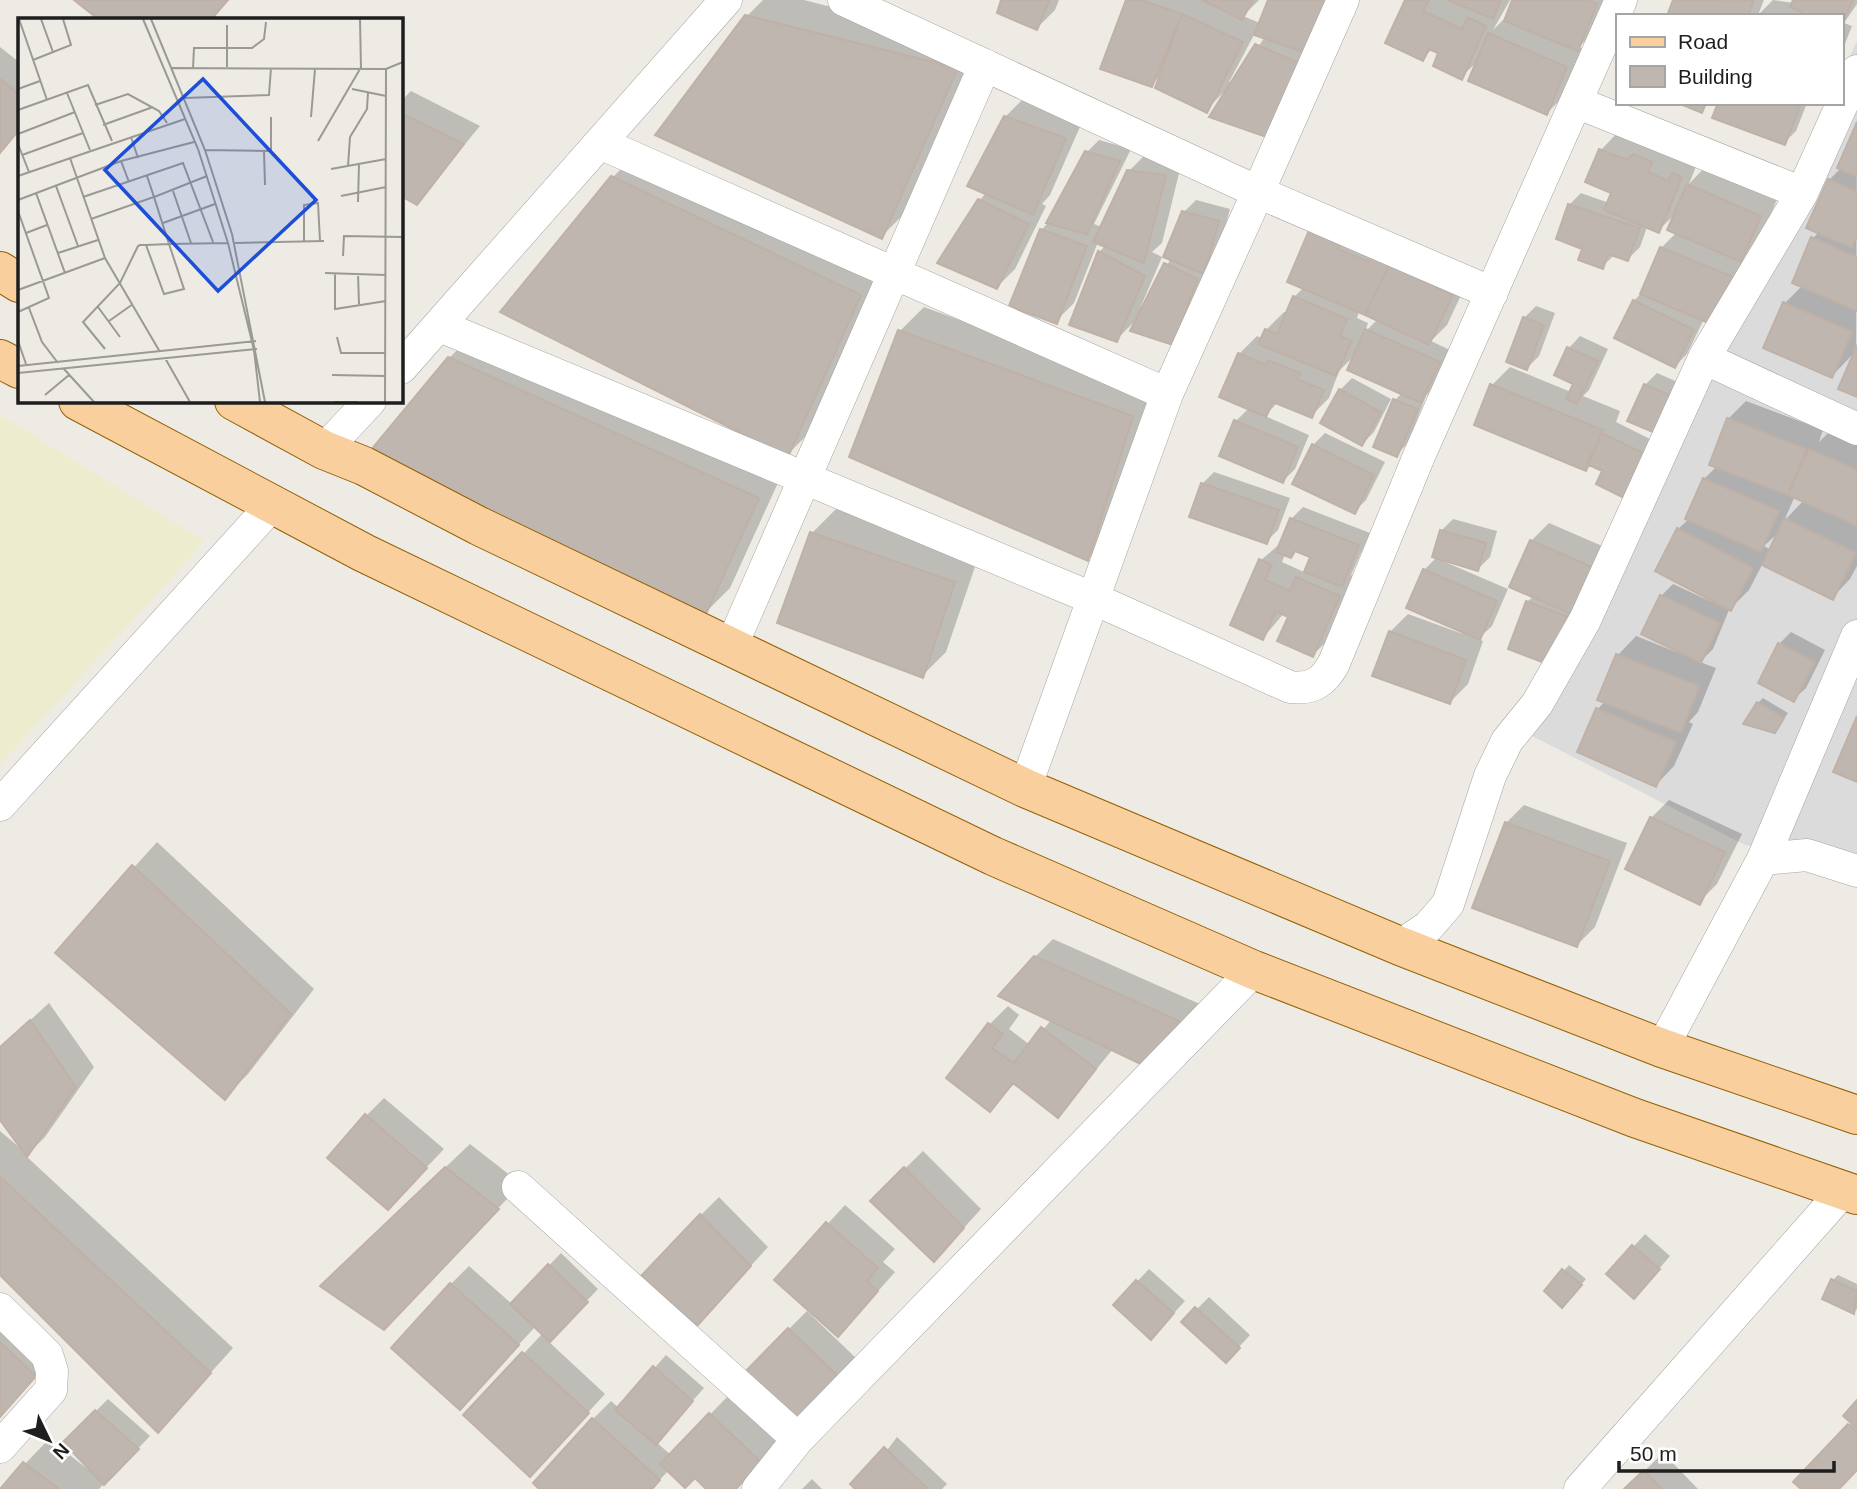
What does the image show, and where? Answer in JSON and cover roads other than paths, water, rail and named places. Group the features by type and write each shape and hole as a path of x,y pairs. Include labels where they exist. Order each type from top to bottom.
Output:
{"main road":[{"path":"0,271 18,281"},
{"path":"0,359 18,368"},
{"path":"80,402 435,588 993,856 1254,970 1635,1118 1850,1193"},
{"path":"236,402 324,450 364,466 457,515 1025,788 1400,946 1662,1048 1857,1115"}],"street":[{"path":"402,367 726,0"},
{"path":"844,0 1258,192 1492,293"},
{"path":"1025,788 1167,394 1343,0"},
{"path":"440,326 1092,598 1290,687 1303,689 1317,685 1327,676 1334,663 1419,456 1621,0"},
{"path":"732,647 985,65"},
{"path":"1843,102 1857,71"},
{"path":"1576,102 1802,193"},
{"path":"1400,946 1428,927 1448,904 1490,776 1507,741 1537,705 1585,620 1704,358 1802,193 1842,105"},
{"path":"600,144 1167,394"},
{"path":"1704,358 1857,429"},
{"path":"324,450 369,402"},
{"path":"0,805 272,505"},
{"path":"1662,1048 1763,859 1857,636"},
{"path":"1763,859 1807,855 1857,871"},
{"path":"758,1489 798,1439 1254,970"},
{"path":"518,1187 798,1439"},
{"path":"1580,1489 1850,1193"},
{"path":"0,1309 47,1355 52,1371 51,1390 0,1447"}]}
